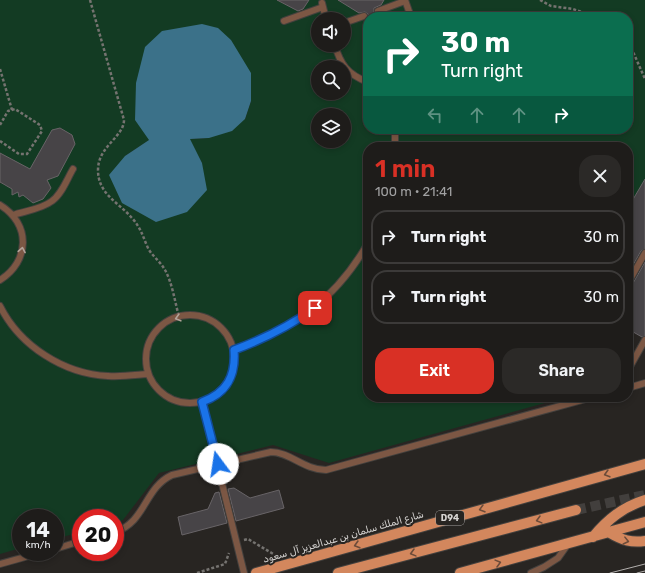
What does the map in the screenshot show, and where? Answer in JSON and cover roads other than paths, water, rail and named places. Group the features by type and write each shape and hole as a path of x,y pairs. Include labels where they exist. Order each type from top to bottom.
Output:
{"main road":[{"name":"شارع الملك سلمان بن عبدالعزيز آل سعود","path":"256,573 645,464"},
{"path":"593,537 613,516 625,508 645,500"},
{"path":"338,573 576,510"},
{"path":"460,573 610,533 645,522"},
{"path":"610,533 620,540 633,542 645,541"}],"lane":[{"path":"378,11 405,0 409,12"},
{"path":"284,21 322,5 324,12"},
{"path":"351,21 363,16"},
{"path":"337,52 344,66 363,80"},
{"path":"13,215 53,201 62,190 73,169"},
{"path":"0,205 13,215 22,232 23,242 19,260 8,275 0,280"},
{"path":"234,350 276,333 315,308 347,275 363,251"},
{"path":"633,274 645,253"},
{"path":"0,306 11,325 33,347 59,363 74,370 107,376 148,374"},
{"path":"196,316 213,322 226,334 234,350 234,364 231,378 219,393 211,399 202,402 193,404 183,403 170,398 158,390 148,374 146,356 151,338 162,325 179,317 196,316"},
{"path":"633,361 645,340"},
{"path":"633,387 645,383"},
{"path":"202,402 244,573"},
{"path":"124,528 136,518 155,487 172,475 275,452 313,469 326,470 565,402"},
{"path":"531,573 558,558 568,544"},
{"path":"0,564 12,561"}],"water":[{"path":"202,24 218,28 231,40 251,73 251,101 245,119 232,131 209,138 190,139 202,163 207,190 187,212 156,222 122,203 109,175 125,156 149,140 135,120 136,83 145,47 162,31"}],"tunnel":[{"path":"576,510 645,495"}],"tram line":[{"path":"610,573 645,564"},
{"path":"637,573 645,571"}]}
